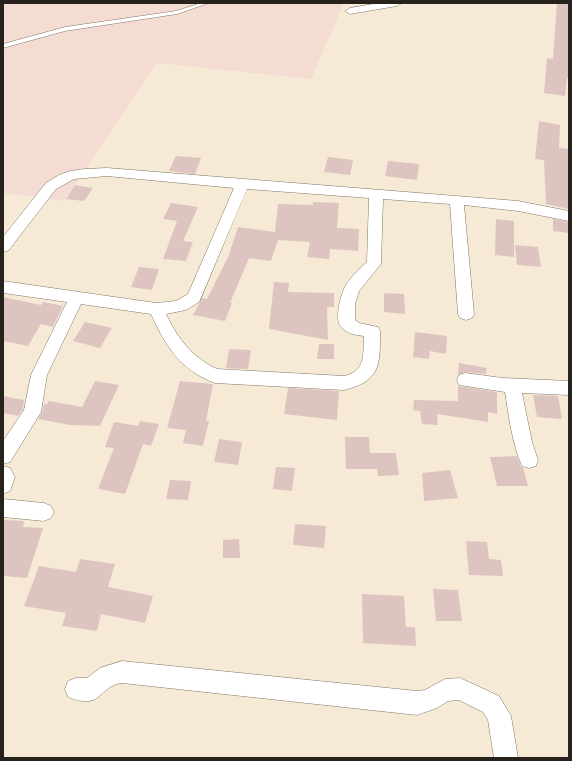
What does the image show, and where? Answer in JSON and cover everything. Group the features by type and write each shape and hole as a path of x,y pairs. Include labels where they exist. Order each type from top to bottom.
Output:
{"street":[{"path":"350,11 397,3"},
{"path":"3,247 56,181 70,175 107,172 376,195 457,200 518,206 569,216"},
{"path":"3,287 156,309 173,308 186,304 194,298 242,184"},
{"path":"156,309 176,348 199,368 215,376 344,383 354,382 369,370 372,331 355,329 347,324 345,306 355,282 374,264 376,195"},
{"path":"457,200 466,314"},
{"path":"3,456 32,412 39,375 77,297"},
{"path":"465,380 512,385 569,388"},
{"path":"512,385 523,442 529,460"},
{"path":"3,474 6,477 3,485"},
{"path":"3,508 44,512"},
{"path":"76,689 91,690 105,677 112,673 122,672 417,703 428,700 445,690 460,689 491,704 499,716 506,758"}],"lane":[{"path":"3,46 65,29 177,12 206,3"}],"shaded area":[{"path":"3,3 344,3 311,79 157,63 64,201 3,193"}],"building":[{"path":"557,3 569,3 569,79 567,78 565,96 544,93 547,58 553,59"},
{"path":"539,121 560,125 559,148 569,149 569,209 546,204 544,160 535,159"},
{"path":"176,156 201,158 195,174 169,171"},
{"path":"328,157 353,160 350,175 324,172"},
{"path":"388,161 419,164 417,180 385,176"},
{"path":"75,185 93,188 84,201 66,199"},
{"path":"313,202 339,203 337,228 359,229 358,251 330,249 329,259 307,257 310,242 278,240 271,261 249,258 230,303 232,303 225,321 193,315 202,298 207,299 228,257 238,227 275,232 278,204 313,205"},
{"path":"171,203 198,207 183,241 193,242 186,261 163,259 177,221 163,219"},
{"path":"496,219 514,221 514,257 495,255"},
{"path":"553,219 569,222 569,233 553,231"},
{"path":"515,245 538,247 541,267 517,265"},
{"path":"139,267 159,269 152,290 131,287"},
{"path":"274,282 289,283 288,292 334,293 334,307 327,307 328,340 269,329"},
{"path":"384,293 404,294 405,314 384,312"},
{"path":"3,297 41,305 43,302 63,306 53,327 41,324 28,346 3,341"},
{"path":"85,322 112,328 100,348 73,341"},
{"path":"415,332 447,336 446,354 430,351 429,359 413,357"},
{"path":"319,344 334,344 334,359 317,359"},
{"path":"229,349 251,350 248,369 226,368"},
{"path":"459,363 487,368 486,374 465,372 458,374"},
{"path":"95,381 119,385 100,426 70,425 38,419 44,404 47,404 49,401 82,407"},
{"path":"180,381 213,384 206,421 209,421 203,446 183,443 186,430 167,428"},
{"path":"458,386 497,392 497,414 488,412 488,422 437,414 438,425 422,424 420,411 413,410 414,400 458,401"},
{"path":"288,388 339,391 337,420 284,414"},
{"path":"533,395 558,396 562,419 537,417"},
{"path":"3,396 24,400 23,409 18,416 3,413"},
{"path":"140,421 159,424 151,446 143,444 125,494 98,489 114,448 105,447 114,422 138,426"},
{"path":"345,437 369,437 370,453 396,453 399,475 378,476 377,469 346,469"},
{"path":"219,439 242,442 238,465 214,462"},
{"path":"517,456 521,467 523,468 528,486 497,486 490,457"},
{"path":"276,467 295,468 292,491 273,489"},
{"path":"450,470 458,498 424,501 422,473"},
{"path":"170,480 191,481 188,500 166,499"},
{"path":"3,520 24,521 23,527 43,528 27,578 3,576"},
{"path":"295,524 326,526 324,548 293,545"},
{"path":"239,539 240,558 223,558 223,540"},
{"path":"466,541 487,542 489,559 501,560 503,576 469,575"},
{"path":"80,559 115,564 108,587 153,596 145,623 101,614 97,631 62,626 66,613 24,606 39,566 76,572"},
{"path":"433,589 458,590 462,621 436,621"},
{"path":"362,594 404,596 406,627 415,627 416,646 363,643"}]}
